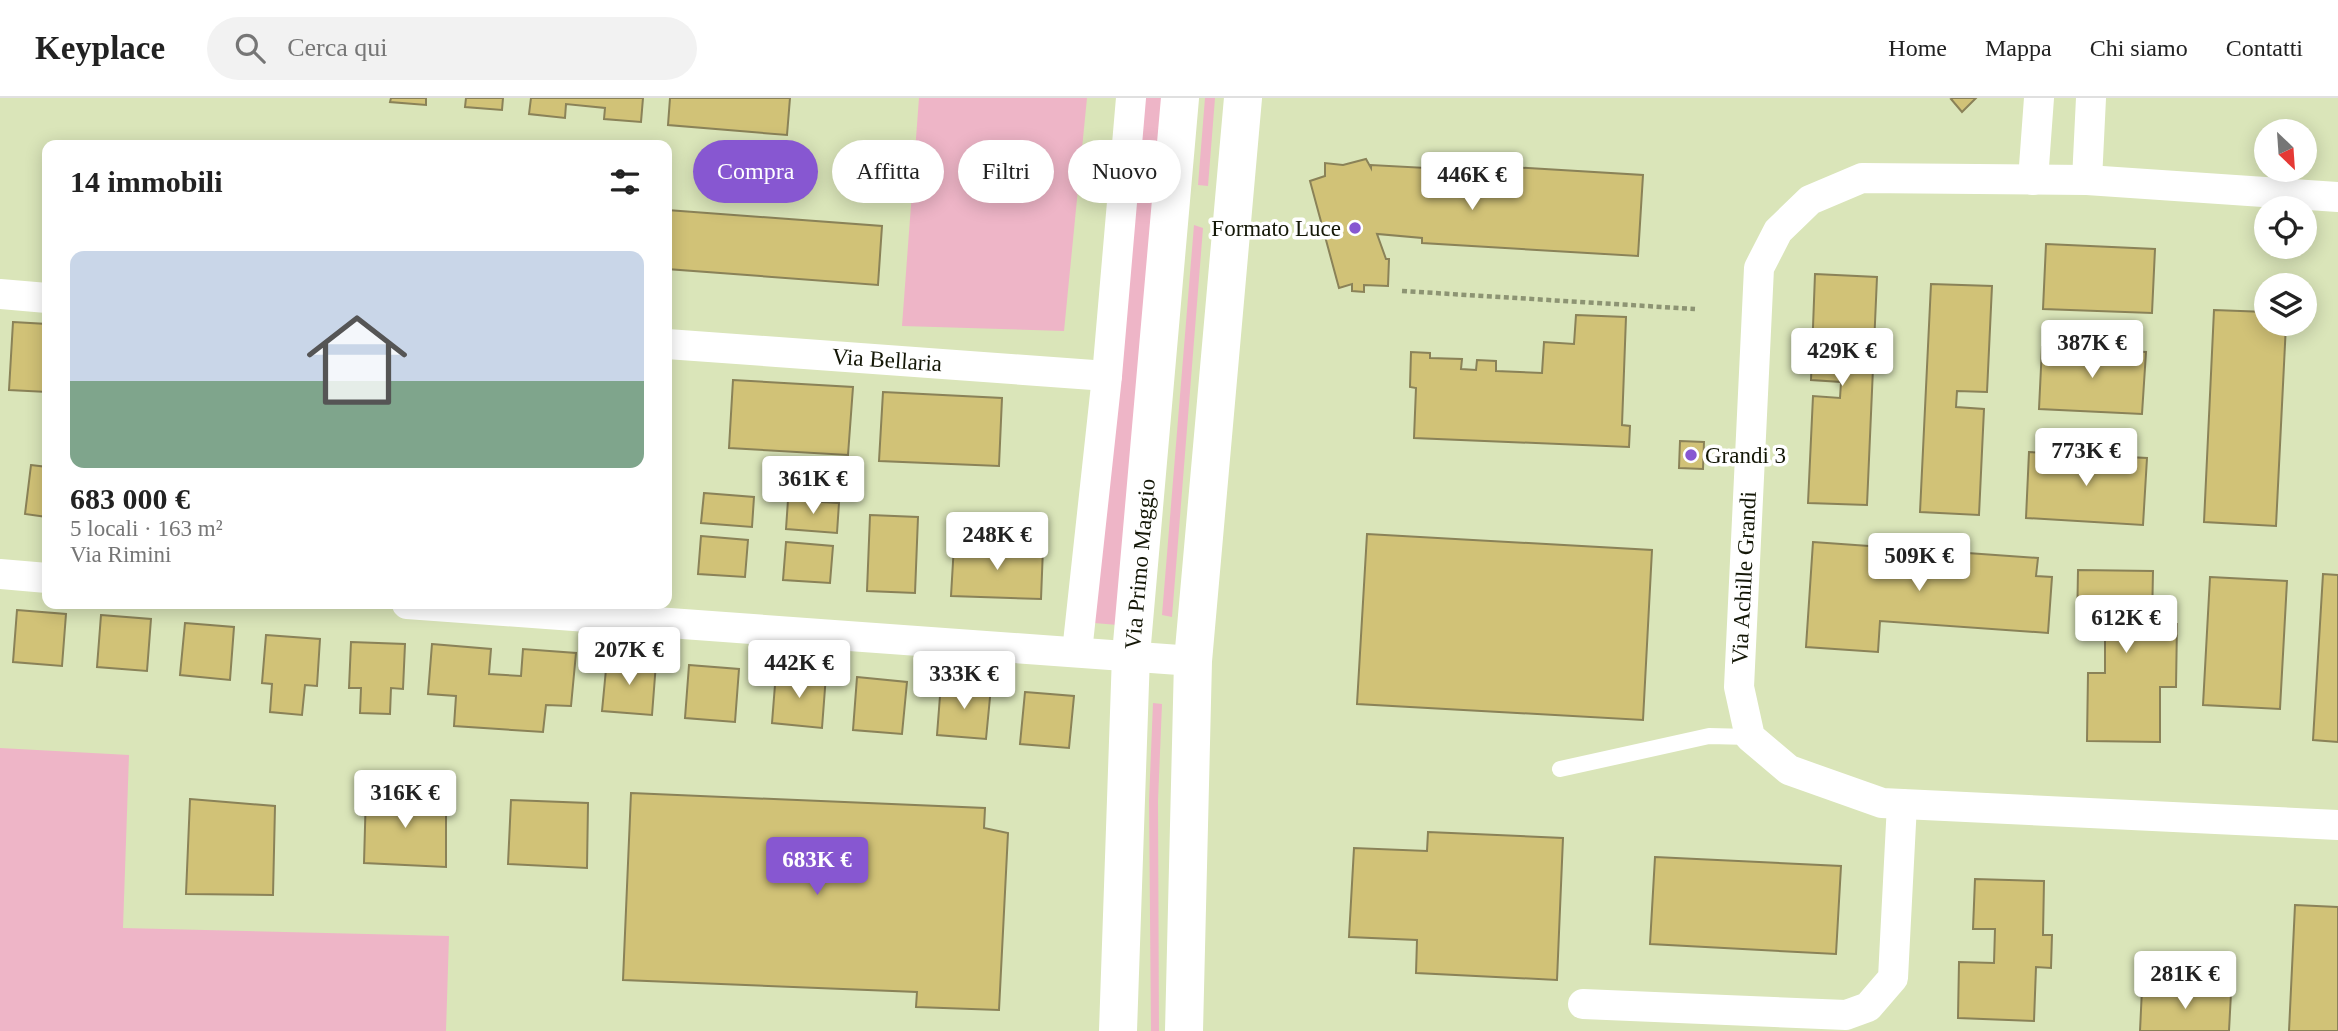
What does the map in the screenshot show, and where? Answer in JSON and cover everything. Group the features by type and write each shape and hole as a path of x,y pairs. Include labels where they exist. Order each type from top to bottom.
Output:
{"street":[{"path":"1077,652 1107,376 1131,98"},
{"name":"Via Primo Maggio","path":"1118,1031 1131,655 1180,98"},
{"path":"1184,1031 1193,661 1243,98"},
{"path":"2034,180 2039,98"},
{"path":"2087,180 2091,98"},
{"name":"Via Achille Grandi","path":"1750,737 1739,687 1759,268 1778,231 1810,200 1861,178 2087,180 2338,197"},
{"path":"0,294 42,298"},
{"name":"Via Bellaria","path":"672,344 1107,376"},
{"path":"0,575 42,578"},
{"path":"477,609 1193,661"},
{"path":"1750,737 1789,770 1882,803 2338,825"},
{"path":"1583,1004 1846,1015 1868,1007 1892,978 1902,804"}],"lane":[{"path":"1560,769 1709,736 1750,737"}],"path":[{"path":"1402,291 1695,309"}],"shaded area":[{"path":"919,98 1087,98 1083,140 1068,140 1068,203 1077,203 1064,331 902,326 911,203 944,203 944,140 916,140"},
{"path":"1142,98 1164,98 1160,140 1138,140"},
{"path":"1205,98 1215,98 1208,186 1198,185"},
{"path":"1132,203 1155,203 1118,625 1094,623"},
{"path":"1194,225 1203,228 1172,617 1162,615"},
{"path":"1153,703 1162,704 1158,801 1159,1031 1151,1031 1149,801"},
{"path":"0,748 129,755 123,928 449,936 446,1031 0,1031"}],"building":[{"path":"391,98 426,98 426,105 390,102"},
{"path":"466,98 503,98 502,110 465,107"},
{"path":"531,98 643,98 641,122 604,119 605,108 566,104 565,118 529,114"},
{"path":"670,98 790,98 787,135 668,125"},
{"path":"1953,98 1976,98 1962,112 1951,99"},
{"path":"1366,159 1371,168 1371,165 1426,168 1427,162 1643,175 1638,256 1422,243 1422,238 1377,234 1386,259 1389,259 1388,286 1364,285 1364,292 1352,291 1352,284 1339,288 1310,181 1325,176 1325,163 1343,165"},
{"path":"672,210 882,226 878,285 672,269"},
{"path":"2046,244 2155,249 2152,313 2043,309"},
{"path":"1815,274 1877,277 1867,505 1808,503 1813,396 1840,398 1841,382 1811,380"},
{"path":"1931,284 1992,286 1987,392 1957,391 1956,407 1984,409 1979,515 1920,512"},
{"path":"2214,310 2254,312 2254,336 2285,336 2276,526 2204,522"},
{"path":"1576,315 1626,317 1622,425 1630,426 1629,447 1414,438 1416,388 1410,387 1411,352 1430,353 1430,358 1462,359 1461,369 1476,370 1477,360 1496,361 1496,371 1542,373 1544,342 1574,344"},
{"path":"13,322 42,324 42,392 9,390"},
{"path":"2042,347 2146,352 2142,414 2039,409"},
{"path":"733,380 853,387 848,455 729,448"},
{"path":"883,392 1002,398 999,466 879,461"},
{"name":"Grandi 3","path":"1680,441 1704,442 1703,469 1679,468"},
{"path":"2029,452 2147,458 2143,525 2026,518"},
{"path":"31,465 42,466 42,516 25,514"},
{"path":"704,493 754,497 752,527 701,523"},
{"path":"788,500 839,503 837,533 786,529"},
{"path":"870,515 918,517 915,593 867,591"},
{"path":"1367,534 1652,550 1643,720 1357,704"},
{"path":"701,536 748,540 745,577 698,574"},
{"path":"786,542 833,546 830,583 783,580"},
{"path":"1813,542 2038,558 2036,576 2052,577 2048,633 1880,621 1878,652 1806,647"},
{"path":"954,545 1043,548 1041,599 951,596"},
{"path":"2078,570 2153,571 2152,623 2177,624 2176,687 2160,687 2160,742 2087,741 2088,673 2105,673 2105,630 2077,629"},
{"path":"2323,574 2338,575 2338,742 2313,740"},
{"path":"2210,577 2287,581 2280,709 2203,705"},
{"path":"17,610 66,614 62,666 13,662"},
{"path":"101,615 151,619 147,671 97,667"},
{"path":"185,623 234,627 230,680 180,675"},
{"path":"266,635 320,639 317,686 305,685 302,715 270,712 272,684 262,683"},
{"path":"351,642 405,644 403,689 391,688 390,714 360,713 361,688 349,688"},
{"path":"432,644 491,649 489,674 521,676 523,649 576,653 571,706 546,705 543,732 454,726 456,696 428,694"},
{"path":"607,659 656,663 652,715 602,711"},
{"path":"689,665 739,669 735,722 685,718"},
{"path":"776,672 826,675 822,728 772,723"},
{"path":"857,677 907,682 902,734 853,730"},
{"path":"941,683 991,687 986,739 937,735"},
{"path":"1025,692 1074,696 1069,748 1020,744"},
{"path":"366,792 446,796 446,867 364,863"},
{"path":"631,793 985,808 984,828 1008,833 999,1010 916,1007 917,992 623,980"},
{"path":"190,799 275,806 273,895 186,894"},
{"path":"511,800 588,803 587,868 508,864"},
{"path":"1428,832 1563,838 1557,980 1416,973 1417,940 1349,937 1354,848 1427,851"},
{"path":"1655,857 1841,866 1836,954 1650,944"},
{"path":"1975,879 2044,881 2043,935 2052,935 2051,968 2036,967 2034,1021 1958,1018 1959,962 1994,963 1995,929 1973,929"},
{"path":"2295,905 2338,907 2338,1031 2289,1031"},
{"path":"2142,989 2231,993 2229,1031 2140,1031"}],"place":[{"name":"Formato Luce","path":"1355,228"},
{"name":"Grandi 3","path":"1691,455"}]}
